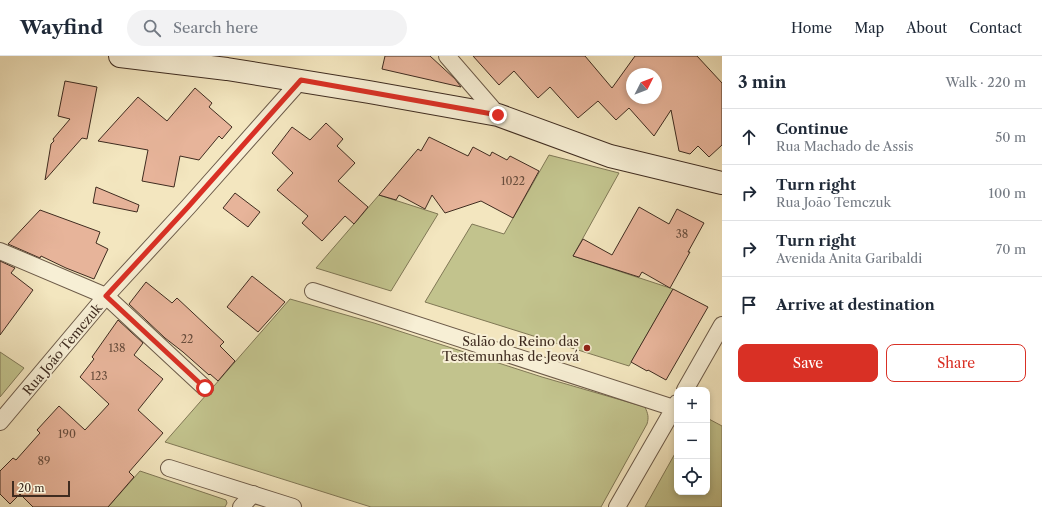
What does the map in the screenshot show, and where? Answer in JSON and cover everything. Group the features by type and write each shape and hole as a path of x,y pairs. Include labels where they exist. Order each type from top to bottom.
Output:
{"street":[{"path":"120,56 227,68 498,115 610,156 722,183"},
{"path":"447,56 498,115"},
{"name":"Rua João Temczuk","path":"0,422 106,296 188,207 301,80"},
{"path":"0,251 106,296 205,388"},
{"path":"312,291 674,404"},
{"path":"687,387 722,325"},
{"path":"617,507 674,408"},
{"path":"169,468 293,507"},
{"path":"241,507 253,494"}],"green space":[{"path":"549,155 619,173 573,256 673,289 629,366 425,302 472,224 504,234"},
{"path":"379,195 438,214 391,291 316,268"},
{"path":"290,299 374,323 542,377 645,407 648,416 647,424 601,507 371,507 165,442"},
{"path":"0,352 24,368 0,397"},
{"path":"710,420 722,426 722,507 645,507 674,455 674,495 710,495"},
{"path":"140,471 226,500 227,503 225,507 108,507"}],"building":[{"path":"385,56 430,56 455,79 461,87 382,69"},
{"path":"473,56 585,56 612,88 626,69 626,104 662,104 662,68 626,68 635,56 697,56 722,83 722,145 709,157 698,146 690,154 679,151 671,110 654,136 629,108 616,120 598,101 578,118 550,87 538,98 514,71 499,85"},
{"path":"65,81 97,87 87,139 82,138 45,180 51,144 54,141 53,139 70,119 58,116"},
{"path":"195,88 212,103 209,107 232,127 222,139 219,136 199,160 180,156 174,187 142,181 148,150 98,141 138,97 167,121"},
{"path":"326,123 343,139 337,146 355,163 338,181 368,207 354,224 345,216 322,241 302,223 308,216 277,190 293,173 272,153 292,127 310,140"},
{"path":"429,137 468,156 473,147 490,156 492,152 507,160 510,156 539,171 513,218 481,201 445,213 432,195 425,209 399,195 396,200 379,195 418,149 421,151"},
{"path":"96,187 139,205 137,212 93,203"},
{"path":"235,193 260,212 248,227 223,208"},
{"path":"639,207 669,224 677,209 704,223 670,288 642,272 639,277 573,256 583,239 612,255"},
{"path":"40,210 100,232 96,243 108,249 94,279 41,256 40,258 8,244"},
{"path":"0,261 15,268 11,273 33,290 0,335"},
{"path":"252,276 285,302 258,332 227,307"},
{"path":"146,282 172,303 177,298 224,342 220,346 235,361 218,381 165,338 129,304"},
{"path":"673,289 708,307 666,380 631,362"},
{"path":"118,320 143,343 134,355 163,379 138,410 163,433 129,472 134,477 108,507 33,507 20,494 10,504 0,494 0,471 13,458 16,460 40,433 37,430 59,406 85,430 109,404 80,377 94,359 92,357"}],"place":[{"name":"Salão do Reino das Testemunhas de Jeová","path":"587,348"}],"route":[{"path":"205,388 106,296 188,207 301,80 498,115"}]}
